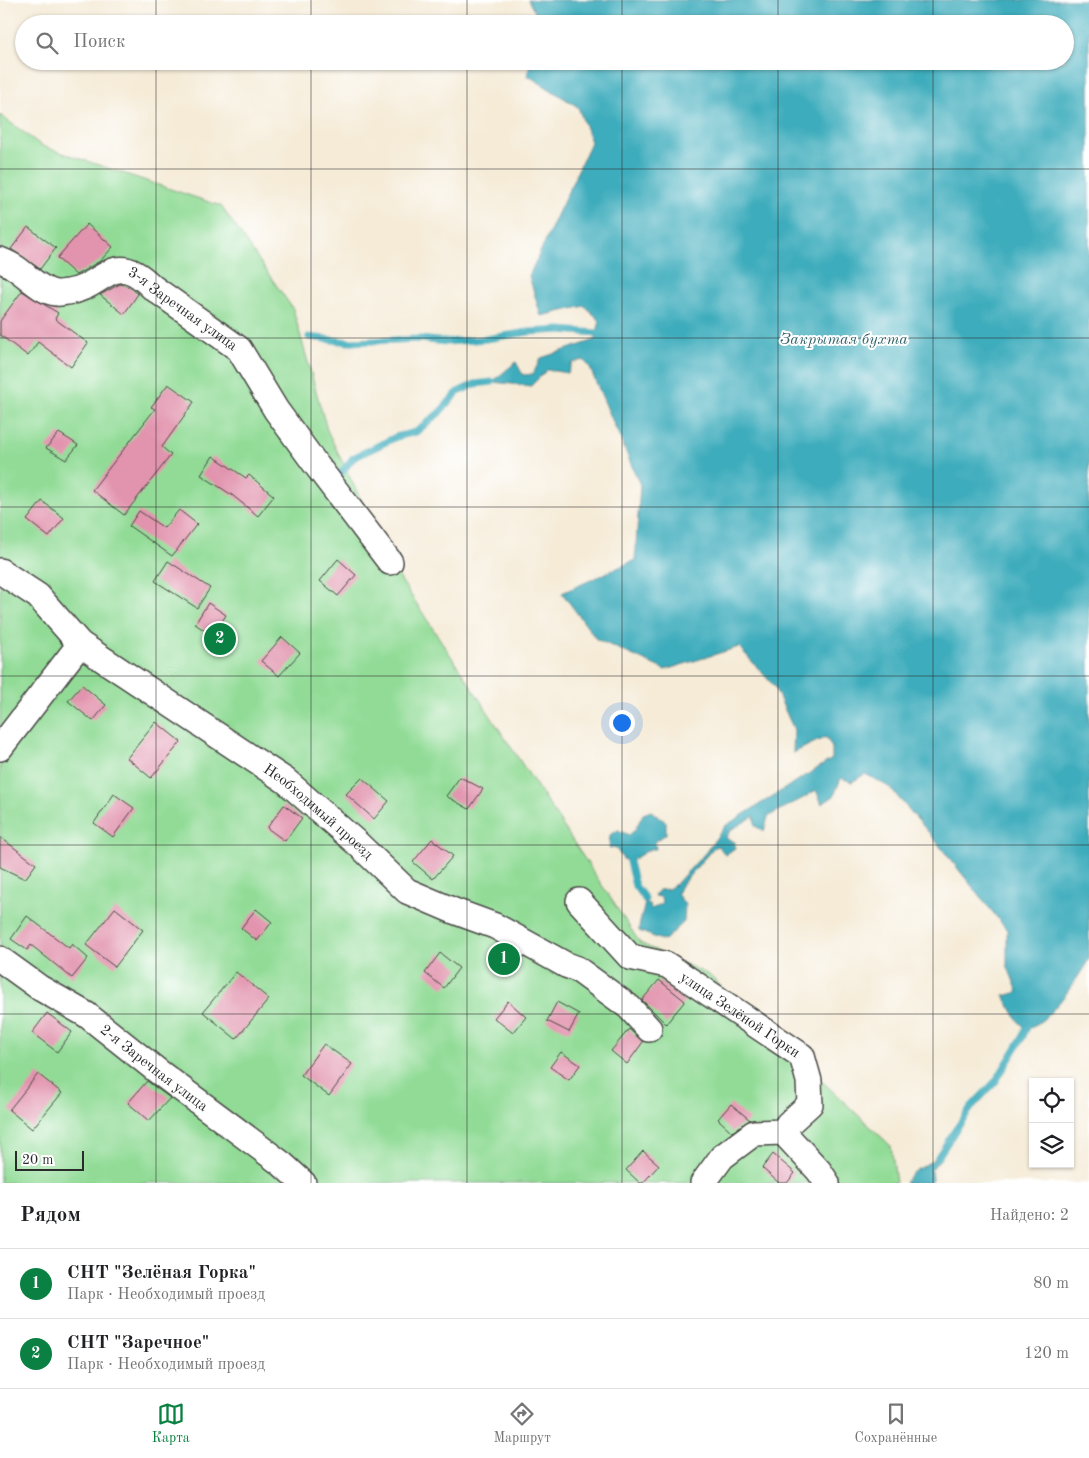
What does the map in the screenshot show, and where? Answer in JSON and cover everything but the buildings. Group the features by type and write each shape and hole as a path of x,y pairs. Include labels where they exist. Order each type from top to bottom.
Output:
{"street":[{"name":"3-я Заречная улица","path":"0,260 14,267 39,286 56,293 76,291 110,271 127,269 140,275 152,287 239,350 281,417 390,562"},
{"name":"Необходимый проезд","path":"0,571 38,596 80,644 286,781 407,891 496,926 566,965 577,969 630,1007 649,1029"},
{"path":"0,748 80,644"},
{"name":"улица Зелёной Горки","path":"579,901 630,957 668,965 802,1056 809,1081 810,1104 788,1124 783,1132"},
{"name":"2-я Заречная улица","path":"0,959 40,988 87,1015 160,1073 282,1164 303,1183"},
{"path":"703,1183 722,1157 754,1133 783,1132 827,1183"}],"green space":[{"path":"0,115 42,146 221,206 293,309 327,430 397,574 640,943 709,975 891,1146 896,1183 0,1183"}],"water":[{"name":"Закрытая бухта","path":"528,0 1089,0 1089,959 1069,990 1039,1023 1029,1027 1022,1025 1004,996 1018,992 1007,965 1007,930 930,834 889,787 865,774 852,782 841,778 834,796 822,804 816,790 774,813 768,817 764,831 755,826 754,816 731,830 726,837 730,841 735,842 735,848 725,855 719,846 714,847 680,887 677,894 685,904 684,922 664,941 639,931 645,899 652,909 662,903 661,897 654,896 659,890 668,889 676,884 705,853 725,826 832,759 832,748 826,737 793,753 794,730 774,686 739,647 665,670 596,639 562,593 635,560 640,485 589,366 583,360 572,363 568,373 547,370 531,386 492,382 516,362 523,375 533,374 541,358 595,340 600,321 585,306 541,316 529,276 591,142 578,107 527,75 528,70 1074,70 1074,15 536,15"},
{"path":"651,811 666,822 666,834 655,842 656,849 650,849 629,862 623,859 615,847 609,848 610,835 618,830 629,835 635,830 643,814"},
{"path":"937,1156 940,1159 931,1170 932,1180 929,1183 905,1183 915,1171"}],"waterway":[{"path":"309,337 349,342 420,339 446,342 560,330 597,333"},
{"path":"335,481 353,458 396,437 416,432 439,413 458,392 475,384 492,382"},
{"path":"629,862 635,886 645,899"},
{"path":"938,1157 974,1104 996,1081 1027,1027"}],"place":[{"name":"СНТ \"Заречное\"","path":"220,639"},
{"name":"СНТ \"Зелёная Горка\"","path":"504,959"}]}
